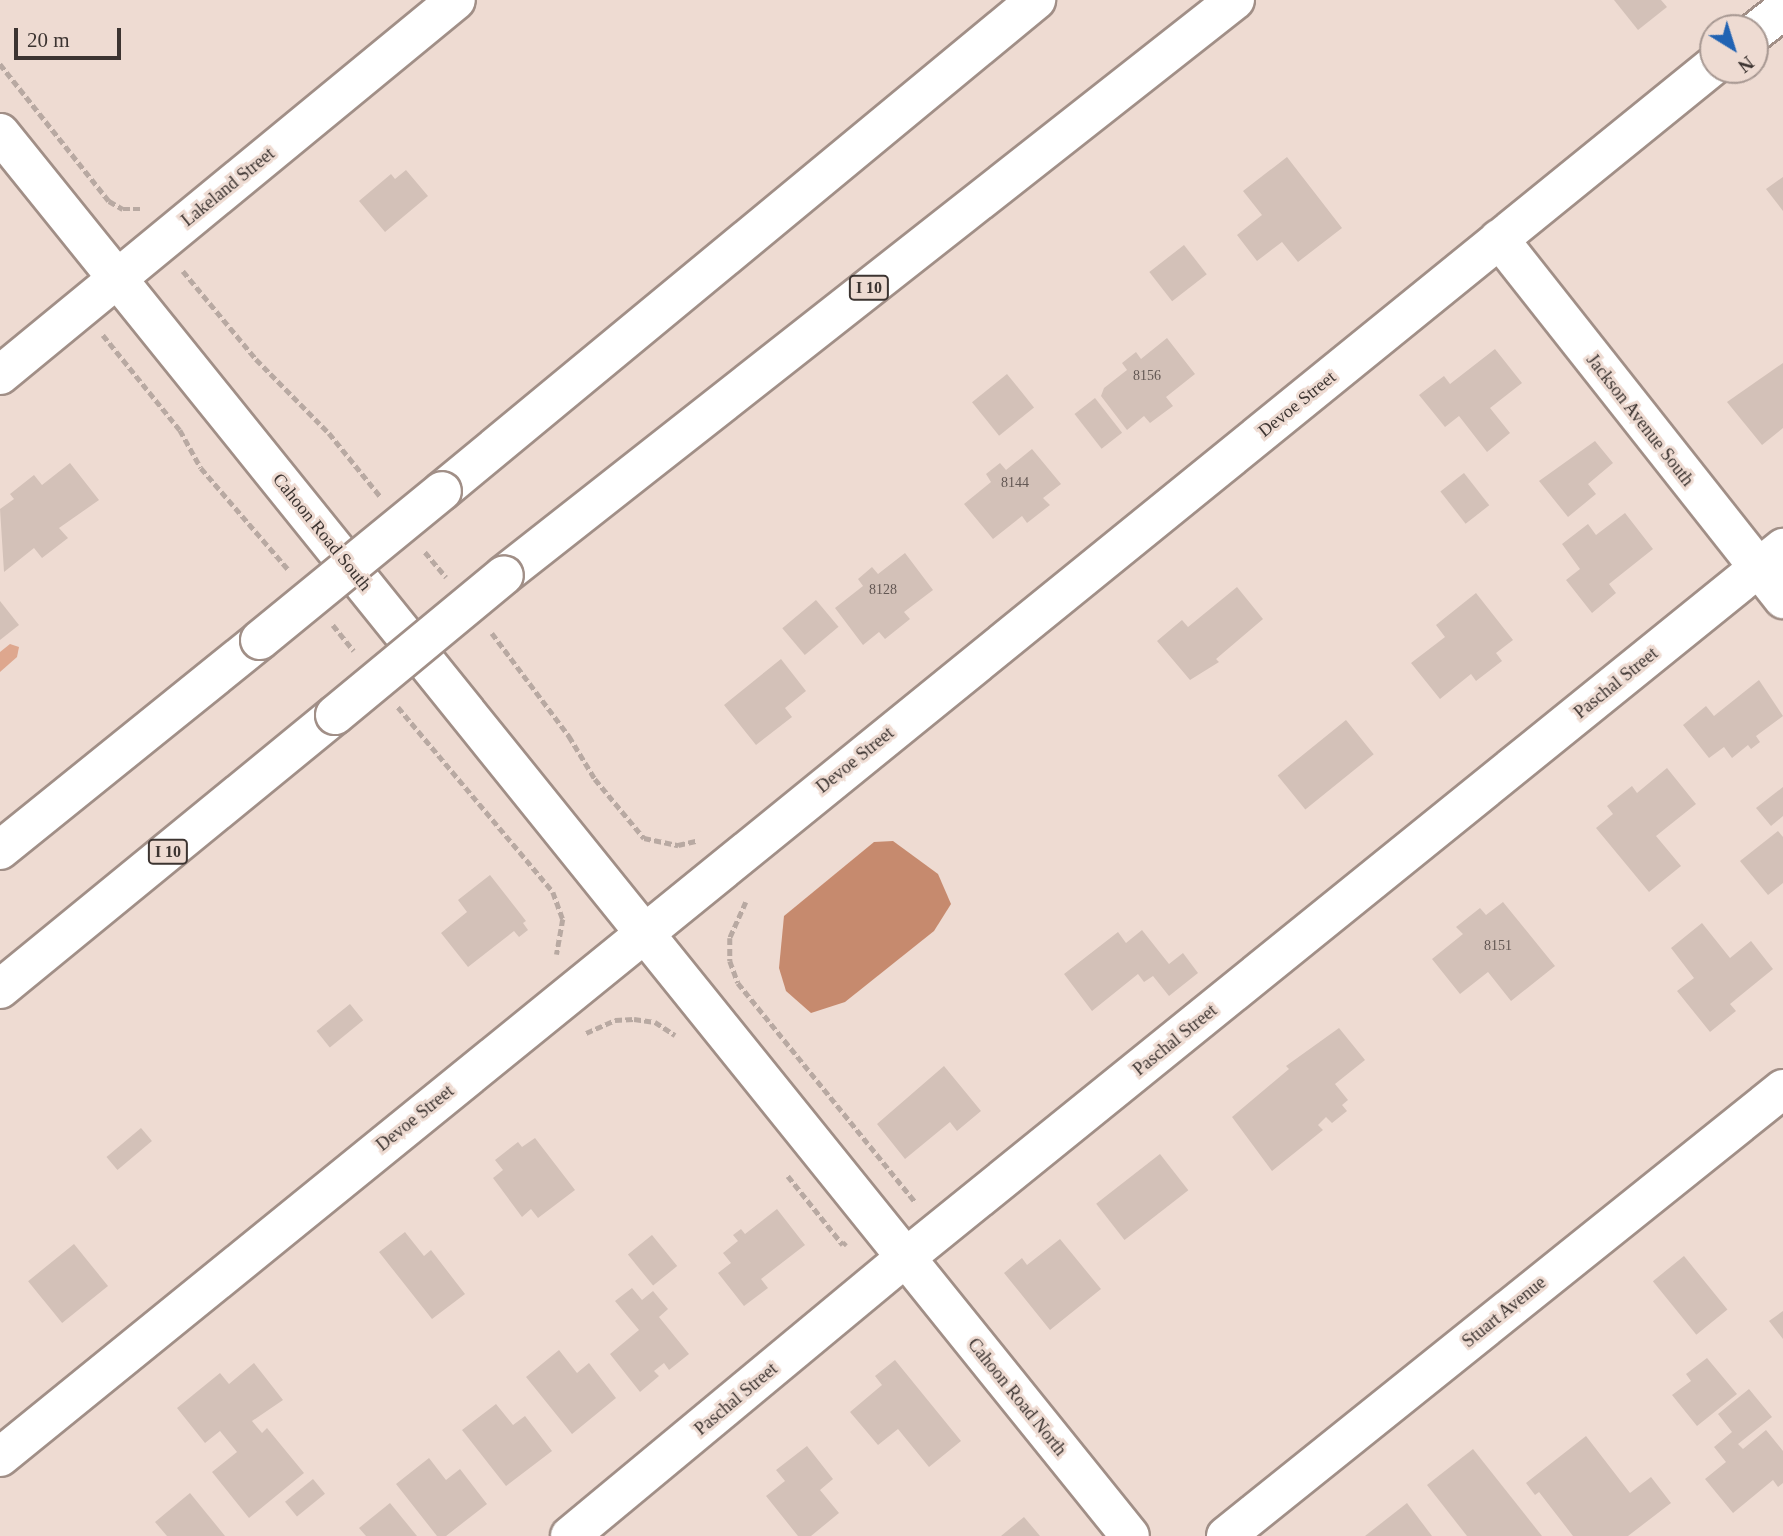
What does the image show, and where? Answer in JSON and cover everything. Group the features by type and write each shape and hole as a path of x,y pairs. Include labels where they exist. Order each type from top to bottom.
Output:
{"main road":[{"name":"Lakeland Street","path":"0,375 456,0"},
{"path":"0,850 442,491 1036,0"},
{"name":"I 10","path":"0,989 505,575 1235,0"},
{"path":"1769,22 1783,10"},
{"name":"Devoe Street","path":"0,1457 1699,77"},
{"name":"Cahoon Road South","path":"4,146 117,277 645,931"},
{"name":"Jackson Avenue South","path":"1499,239 1771,558 1783,599"},
{"name":"Paschal Street","path":"570,1536 904,1259 1771,558"},
{"path":"645,931 904,1259"},
{"name":"Stuart Avenue","path":"1226,1536 1783,1089"},
{"name":"Cahoon Road North","path":"904,1259 1129,1536"}],"path":[{"path":"0,64 109,201 123,209 142,209 199,293 256,359 329,433 381,498"},
{"path":"82,307 180,430 201,468 290,571"},
{"path":"416,541 451,583"},
{"path":"324,614 358,657"},
{"path":"486,626 569,736 594,779 644,838 678,845 706,836"},
{"path":"393,700 553,892 564,919 563,935 554,960 542,973 584,1033 615,1020 634,1019 655,1023 680,1040"},
{"path":"786,1173 843,1245 908,1194"}],"shaded area":[{"path":"10,644 19,647 17,657 0,672 0,652"},
{"path":"893,841 938,874 951,904 934,931 845,1002 811,1013 786,991 779,968 784,916 874,842"}],"building":[{"path":"1614,0 1661,0 1667,7 1638,30"},
{"path":"1287,157 1342,228 1298,262 1282,242 1257,261 1237,235 1262,215 1243,191"},
{"path":"406,170 428,196 385,232 359,201 391,174 395,179"},
{"path":"1783,177 1783,211 1766,189"},
{"path":"1184,245 1207,274 1172,301 1149,272"},
{"path":"1167,338 1195,374 1166,397 1173,406 1150,423 1144,416 1127,430 1101,396 1104,388 1127,370 1122,363 1136,352 1141,359"},
{"path":"1495,349 1522,383 1490,408 1510,433 1487,452 1459,416 1445,427 1419,395 1444,376 1450,384"},
{"path":"1783,363 1783,428 1762,445 1727,402"},
{"path":"1007,374 1034,407 999,436 972,402"},
{"path":"1095,398 1122,433 1102,449 1075,414"},
{"path":"1595,441 1613,463 1588,484 1596,494 1568,517 1539,481"},
{"path":"1032,449 1061,484 1043,498 1050,505 1027,523 1022,516 993,539 964,504 991,482 986,474 1000,463 1006,470"},
{"path":"70,463 99,500 59,528 68,538 42,558 34,548 4,572 0,509 14,499 10,494 34,475 42,485"},
{"path":"1464,473 1489,505 1466,524 1440,491"},
{"path":"1625,513 1653,549 1609,584 1616,593 1592,613 1566,580 1580,569 1562,544 1588,524 1596,535"},
{"path":"905,553 933,590 904,612 910,619 885,639 879,632 863,645 835,608 863,586 858,579 872,567 878,574"},
{"path":"1237,587 1263,619 1216,659 1219,662 1190,680 1157,641 1182,620 1188,627"},
{"path":"1476,593 1513,640 1496,653 1502,661 1476,681 1471,674 1440,699 1411,663 1445,637 1436,625"},
{"path":"816,600 838,627 805,655 782,628"},
{"path":"0,601 19,625 0,640"},
{"path":"781,659 806,691 785,708 792,717 756,745 724,705"},
{"path":"1759,680 1783,716 1756,736 1760,742 1751,749 1748,745 1732,758 1724,747 1709,758 1683,725 1706,706 1714,716"},
{"path":"1346,720 1374,754 1305,810 1278,775"},
{"path":"1667,768 1696,804 1656,836 1681,866 1649,892 1596,828 1613,814 1607,806 1632,786 1637,793"},
{"path":"1783,787 1783,816 1771,826 1756,808"},
{"path":"1778,831 1783,837 1783,883 1768,895 1740,861"},
{"path":"490,875 526,921 523,923 528,930 519,937 514,931 468,967 441,933 467,912 458,900"},
{"path":"1503,902 1555,966 1511,1001 1488,972 1460,994 1432,959 1463,934 1456,927 1480,908 1486,915"},
{"path":"1702,923 1730,958 1751,941 1773,969 1730,1004 1736,1011 1710,1032 1677,991 1694,978 1671,948"},
{"path":"1142,930 1169,964 1183,953 1198,973 1169,996 1153,976 1144,982 1138,974 1092,1011 1064,974 1118,932 1126,943"},
{"path":"350,1004 363,1020 330,1047 317,1031"},
{"path":"1339,1028 1365,1060 1335,1084 1348,1100 1342,1105 1347,1111 1332,1123 1326,1117 1318,1125 1323,1130 1272,1171 1232,1117 1289,1069 1286,1066"},
{"path":"944,1066 981,1111 957,1131 950,1122 905,1159 877,1124"},
{"path":"141,1128 152,1141 117,1170 107,1157"},
{"path":"535,1138 575,1190 538,1218 531,1209 522,1217 493,1178 503,1170 495,1160 518,1142 522,1147"},
{"path":"1160,1154 1188,1190 1124,1240 1096,1204"},
{"path":"777,1209 805,1245 761,1279 768,1288 744,1306 718,1273 731,1263 723,1253 738,1241 733,1235 741,1229 745,1234"},
{"path":"405,1232 424,1256 431,1250 465,1294 432,1319 379,1252"},
{"path":"652,1235 677,1266 653,1286 628,1255"},
{"path":"1060,1239 1101,1289 1050,1330 1004,1273 1022,1258 1027,1265"},
{"path":"74,1244 108,1286 62,1323 28,1281"},
{"path":"1684,1256 1727,1310 1696,1335 1653,1281"},
{"path":"632,1288 642,1300 653,1291 668,1309 659,1317 689,1354 669,1370 664,1363 654,1371 659,1376 640,1392 610,1354 639,1330 615,1301"},
{"path":"1783,1311 1783,1339 1769,1321"},
{"path":"559,1350 577,1373 589,1363 616,1398 572,1434 526,1377"},
{"path":"1707,1358 1737,1394 1697,1426 1672,1395 1691,1381 1686,1374"},
{"path":"895,1360 961,1441 929,1467 898,1429 878,1445 850,1412 882,1385 875,1376"},
{"path":"254,1363 283,1400 252,1421 262,1433 267,1428 304,1473 249,1518 212,1472 237,1452 220,1431 205,1443 177,1408 220,1373 229,1384"},
{"path":"1749,1389 1772,1417 1738,1444 1743,1449 1766,1430 1783,1451 1783,1483 1778,1487 1773,1480 1733,1513 1705,1479 1726,1462 1714,1447 1732,1432 1718,1414"},
{"path":"496,1404 513,1425 525,1416 552,1451 506,1486 462,1430"},
{"path":"1586,1436 1630,1493 1651,1477 1671,1503 1628,1536 1573,1536 1539,1492 1535,1495 1526,1483"},
{"path":"807,1446 833,1479 820,1490 839,1513 811,1536 798,1536 766,1496 785,1481 776,1470"},
{"path":"1473,1449 1542,1536 1467,1536 1427,1485"},
{"path":"429,1458 446,1480 460,1469 487,1504 446,1536 437,1536 396,1484"},
{"path":"313,1479 325,1494 297,1516 285,1502"},
{"path":"190,1493 225,1536 167,1536 155,1522"},
{"path":"390,1503 417,1536 366,1536 359,1528"},
{"path":"1407,1503 1432,1536 1365,1536"},
{"path":"1024,1517 1040,1536 1001,1536"}]}
